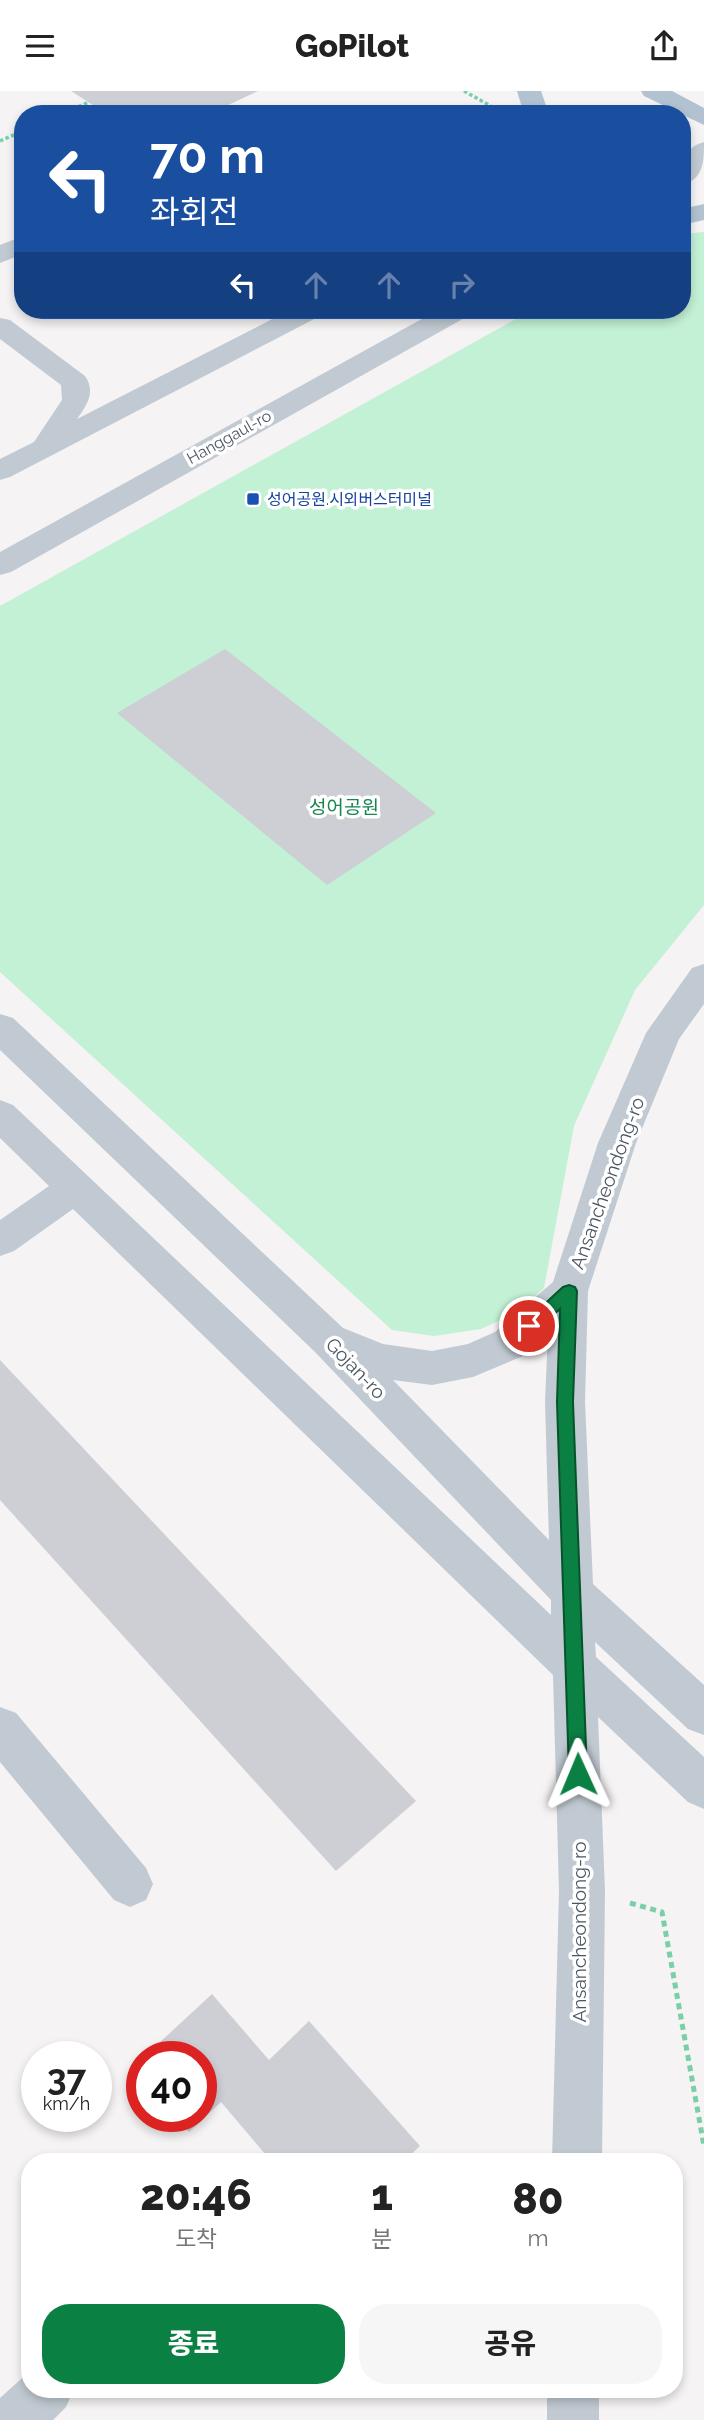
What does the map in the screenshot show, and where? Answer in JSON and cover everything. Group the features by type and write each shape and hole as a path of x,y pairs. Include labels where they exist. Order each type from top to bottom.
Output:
{"main road":[{"path":"653,91 679,105"}],"street":[{"path":"691,166 704,150"},
{"path":"0,471 293,319"},
{"name":"Hanggaul-ro","path":"0,565 442,319"},
{"path":"0,326 75,382 76,400 44,448"},
{"name":"Ansancheondong-ro","path":"577,2153 582,1891 565,1402 569,1291 617,1143 664,1033 704,977"},
{"name":"Gojan-ro","path":"0,1028 329,1340 570,1591 704,1714"},
{"path":"0,1115 576,1668 704,1787"},
{"path":"0,1240 75,1188"},
{"path":"329,1340 380,1360 432,1368 473,1360 509,1344 569,1291"},
{"path":"0,1728 130,1884"},
{"path":"15,2420 38,2398"},
{"path":"573,2398 573,2420"}],"path":[{"path":"82,105 89,102"},
{"path":"582,1891 662,1912 704,2146"}],"green space":[{"name":"성어공원","path":"704,232 704,905 635,990 574,1126 544,1288 518,1312 481,1329 434,1336 392,1330 0,972 0,606 516,319 691,319 691,233"}],"building":[{"path":"71,91 258,91 228,105 93,105"},
{"path":"225,649 436,813 327,885 117,713"},
{"path":"0,1360 416,1801 336,1871 0,1500"},
{"path":"212,1994 269,2060 309,2021 420,2146 413,2153 264,2153 221,2102 217,2106 217,2041 161,2041"}],"place":[{"name":"성어공원.시외버스터미널","path":"253,499"}],"route":[{"path":"529,1326 569,1291 565,1402 578,1774"}]}
